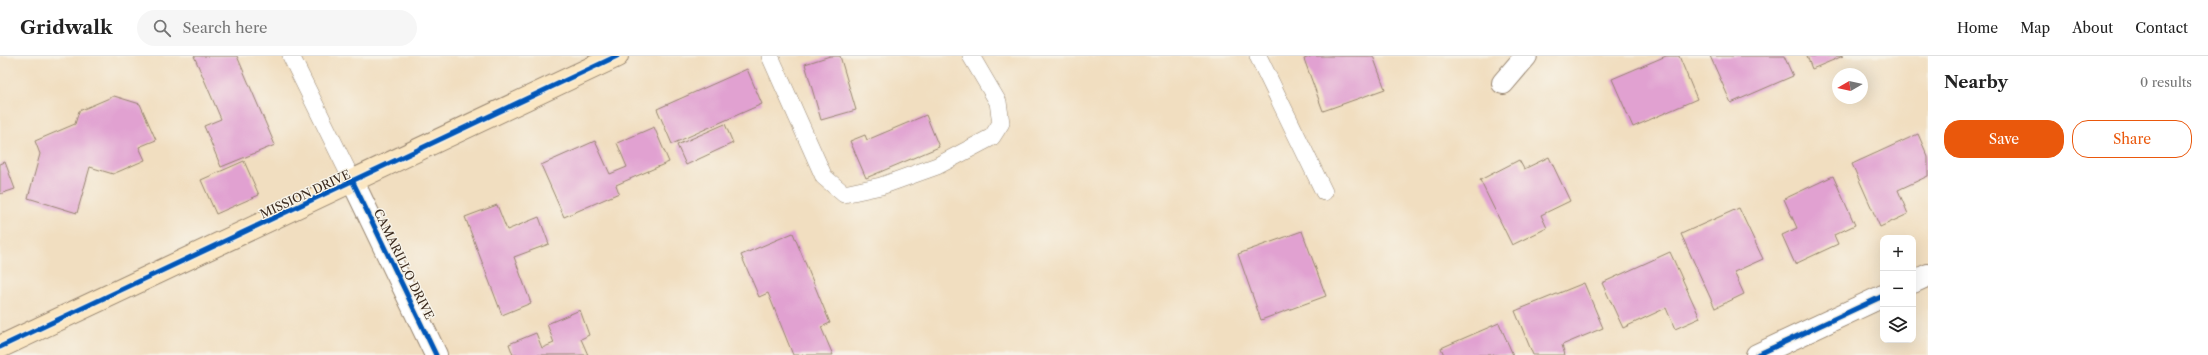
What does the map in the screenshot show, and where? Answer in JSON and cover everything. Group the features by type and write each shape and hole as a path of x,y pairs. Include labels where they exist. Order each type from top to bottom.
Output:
{"street":[{"name":"MISSION DRIVE","path":"0,347 353,182 617,56"},
{"path":"1503,83 1526,56"},
{"name":"CAMARILLO DRIVE","path":"353,182 436,355"},
{"path":"1916,281 1928,275"},
{"path":"1757,355 1880,297"}],"lane":[{"path":"291,56 353,182"},
{"path":"770,56 824,178 844,194 881,186 937,166 992,137 1001,123 998,102 971,56"},
{"path":"1258,56 1324,192"}],"building":[{"path":"194,56 237,56 275,145 221,167 204,126 221,119"},
{"path":"830,56 840,56 856,110 821,120 805,64"},
{"path":"1312,56 1373,56 1385,89 1323,111 1304,59"},
{"path":"1666,56 1679,56 1697,99 1633,127 1612,79"},
{"path":"1710,56 1784,56 1793,76 1731,103"},
{"path":"1807,56 1843,56 1812,69"},
{"path":"747,69 762,104 672,144 657,109"},
{"path":"114,96 140,104 156,140 139,147 145,160 113,174 90,167 77,213 28,198 40,154 35,141 75,124 79,111"},
{"path":"926,115 939,147 866,178 850,141 865,135 867,140"},
{"path":"725,124 733,143 686,165 677,145"},
{"path":"654,127 669,162 616,185 619,193 564,217 541,165 595,141 610,174 627,167 617,143"},
{"path":"1918,134 1928,157 1928,176 1898,190 1908,214 1880,227 1852,164"},
{"path":"1549,157 1570,201 1541,215 1547,228 1512,245 1480,180 1519,160 1524,169"},
{"path":"244,161 259,195 216,214 201,180"},
{"path":"5,162 15,189 0,194 0,164"},
{"path":"1833,176 1855,225 1834,235 1838,244 1795,264 1782,235 1797,228 1784,199"},
{"path":"497,205 507,230 539,217 549,244 514,257 531,303 502,315 465,217"},
{"path":"1739,208 1763,259 1734,272 1744,294 1715,308 1681,234"},
{"path":"1302,231 1326,296 1261,320 1238,254"},
{"path":"793,233 830,323 821,327 833,355 793,355 768,293 759,297 741,255"},
{"path":"1670,252 1700,318 1675,329 1666,308 1623,328 1602,283"},
{"path":"1584,283 1603,328 1562,345 1565,355 1533,355 1515,311"},
{"path":"580,310 589,335 581,339 588,355 513,355 509,344 536,333 542,348 554,343 547,324"},
{"path":"1499,323 1513,355 1444,355 1441,348"}],"cycle path":[{"path":"0,347 617,56"},
{"path":"353,182 436,355"},
{"path":"1757,355 1880,297"}]}
